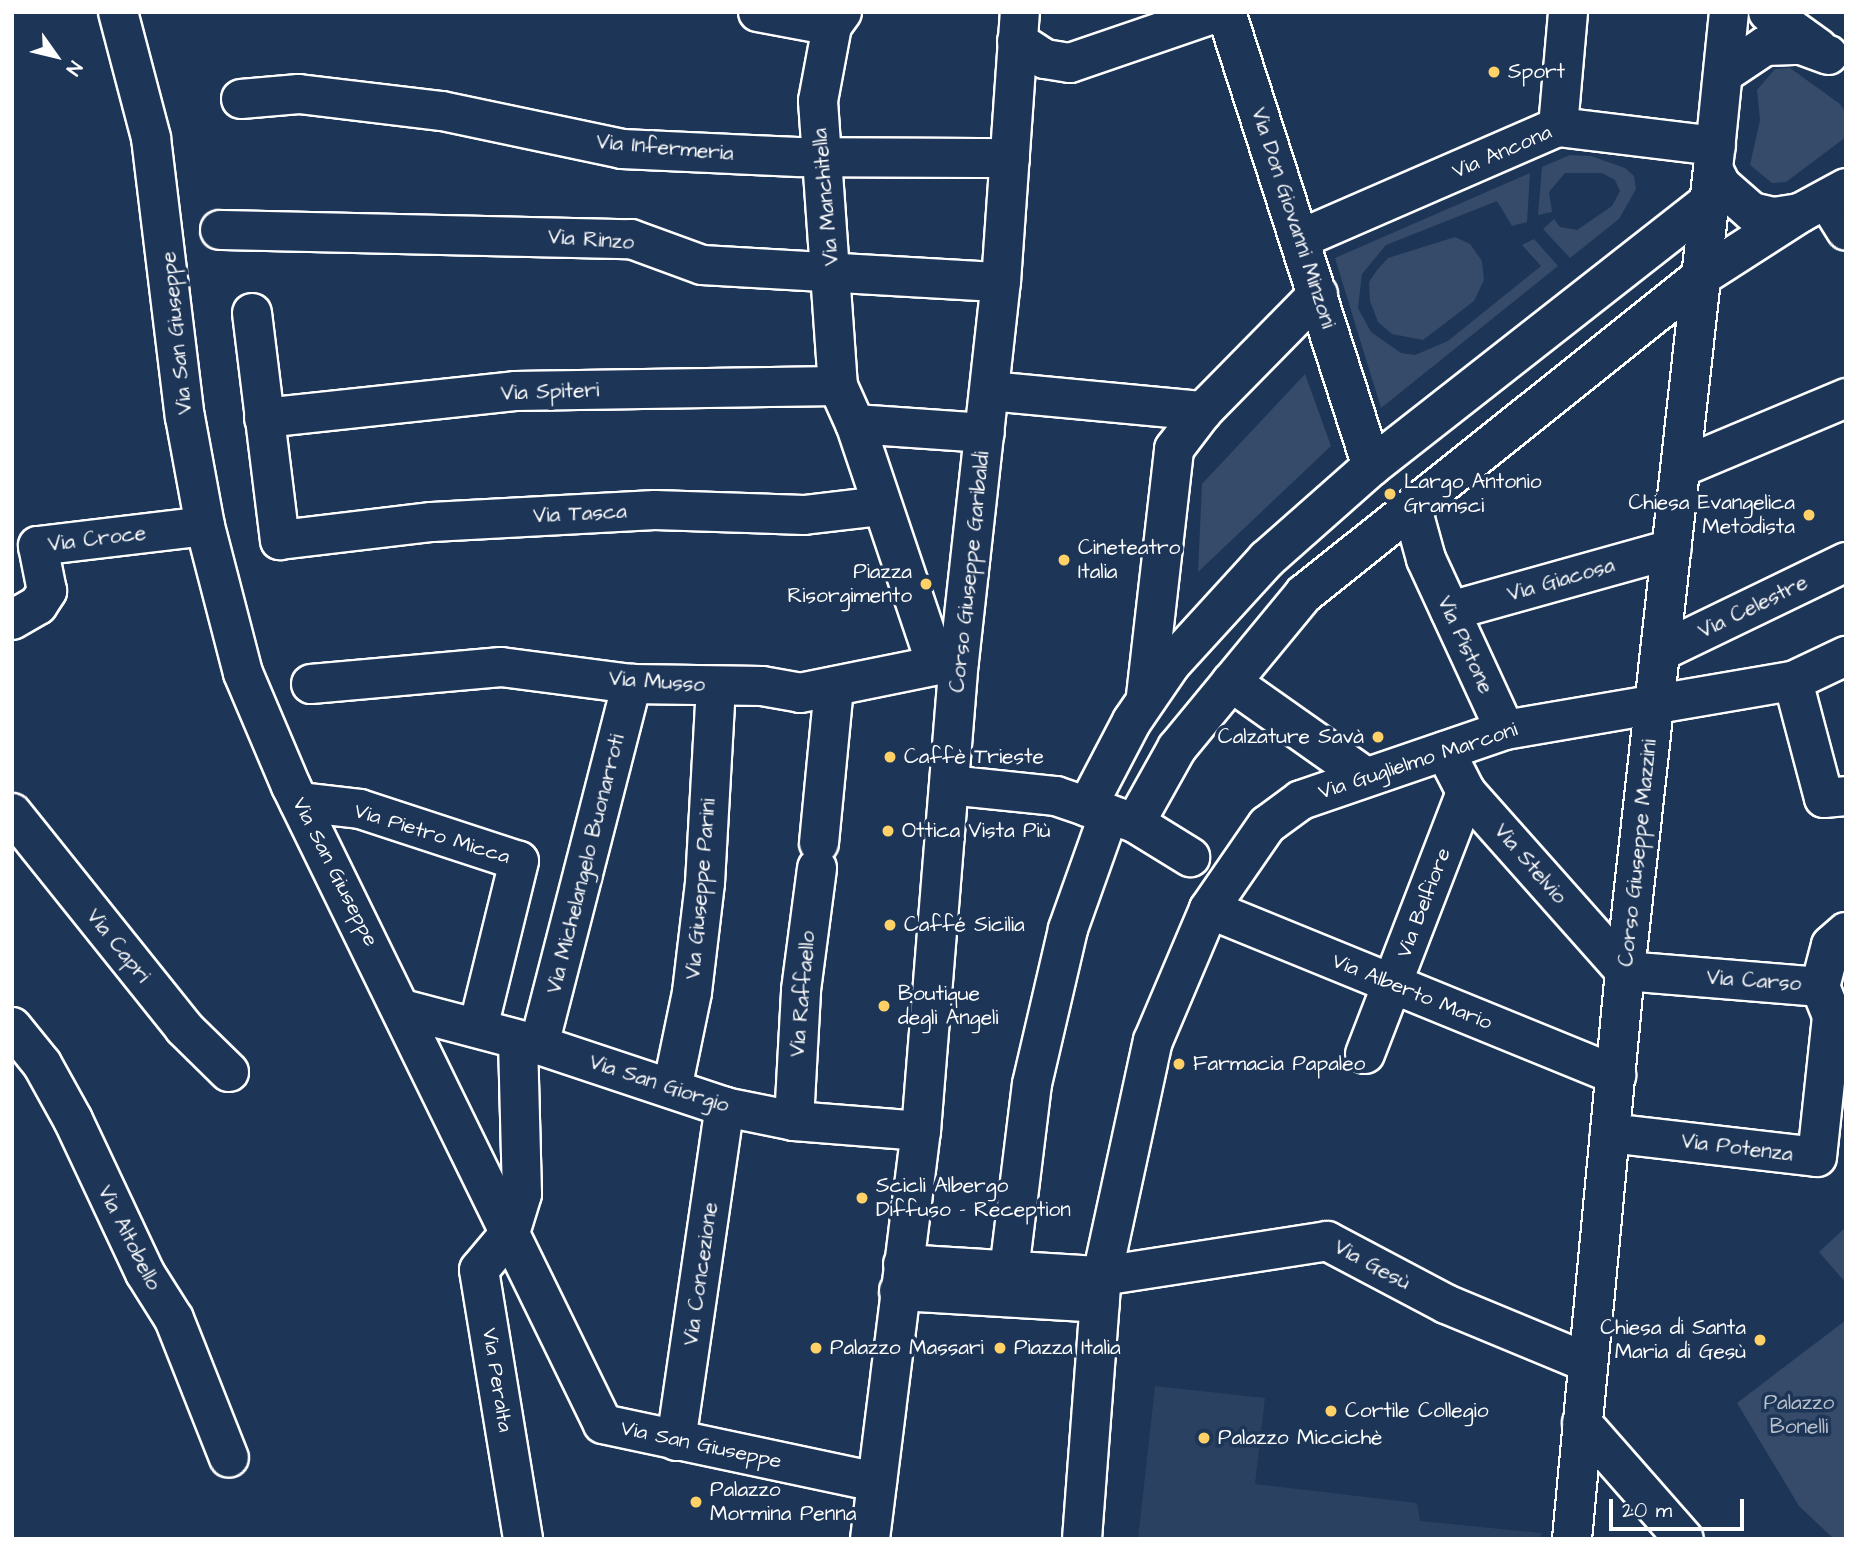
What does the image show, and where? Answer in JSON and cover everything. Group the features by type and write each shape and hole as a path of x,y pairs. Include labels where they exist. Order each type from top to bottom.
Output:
{"street":[{"name":"Via San Giuseppe","path":"118,12 151,138 186,417 234,675 403,1009 603,1424 877,1482"},
{"path":"758,12 837,19"},
{"path":"1018,27 1045,59 1070,63 1219,12"},
{"name":"Via Don Giovanni Minzoni","path":"1226,12 1372,466"},
{"path":"1558,127 1568,12"},
{"name":"Corso Giuseppe Mazzini","path":"1572,1539 1625,971 1682,467 1729,12"},
{"path":"1768,12 1837,61"},
{"name":"Via Manchitella","path":"837,19 818,101 833,273 838,386"},
{"name":"Corso Giuseppe Garibaldi","path":"921,1131 949,785 948,662 990,391 1001,282 1018,27"},
{"path":"1723,74 1765,46 1801,45 1837,61"},
{"name":"Via Infermeria","path":"241,99 299,94 442,111 622,149 797,157 824,153 1010,158"},
{"name":"Via Ancona","path":"1300,239 1558,127 1713,172"},
{"path":"1145,701 1171,664 1267,559 1713,172 1732,199 1752,212 1774,217 1830,208"},
{"path":"1110,815 1177,748 1304,594 1702,276 1830,208"},
{"name":"Via Rinzo","path":"219,230 631,239 702,265 1001,282"},
{"path":"1009,1271 1032,1084 1068,929 1110,815 1145,701 1174,449 1203,411 1318,294"},
{"path":"252,313 264,418"},
{"path":"838,386 855,424 881,506 948,662"},
{"name":"Via Spiteri","path":"264,418 515,391 838,386"},
{"path":"990,391 1203,411"},
{"path":"1682,467 1846,398"},
{"name":"Via Tasca","path":"264,418 280,540 446,521 655,510 804,515 881,506"},
{"path":"855,424 985,433"},
{"name":"Via Pistone","path":"1412,508 1426,559 1505,730"},
{"name":"Via Croce","path":"12,620 38,605 47,591 38,546 205,526"},
{"name":"Via Giacosa","path":"1450,611 1672,548"},
{"name":"Via Celestre","path":"1660,652 1846,562"},
{"name":"Via Guglielmo Marconi","path":"1083,1539 1101,1290 1153,1041 1209,909 1267,825 1301,800 1363,775 1505,730 1655,702 1793,681 1846,656"},
{"name":"Via Musso","path":"311,684 501,667 632,684 716,686 800,693 948,662"},
{"path":"1793,681 1824,798 1846,796"},
{"path":"1231,682 1363,775"},
{"name":"Via Michelangelo Buonarroti","path":"510,1233 522,1194 529,1043 632,684"},
{"name":"Via Giuseppe Parini","path":"672,1089 692,992 705,883 716,686"},
{"name":"Via Raffaello","path":"794,1122 801,990 818,856 834,687"},
{"name":"Via Stelvio","path":"1445,751 1466,792 1625,971"},
{"path":"949,785 1056,796 1110,815 1190,858"},
{"name":"Via Belfiore","path":"1365,1054 1466,792"},
{"name":"Via Pietro Micca","path":"299,802 360,809 519,861 478,1028"},
{"name":"Via Capri","path":"12,813 184,1028 229,1072"},
{"name":"Via Alberto Mario","path":"1209,909 1616,1074"},
{"name":"Via Carso","path":"1625,971 1820,987 1831,945 1846,932"},
{"name":"Via Potenza","path":"1610,1133 1817,1157 1832,1016 1820,987"},
{"name":"Via San Giorgio","path":"403,1009 529,1043 725,1107 794,1122 921,1131"},
{"name":"Via Altobello","path":"12,1027 42,1064 67,1109 145,1273 174,1319 229,1458"},
{"name":"Via Concezione","path":"676,1441 725,1107"},
{"path":"870,1539 921,1131"},
{"name":"Via Peralta","path":"510,1233 479,1270 523,1539"},
{"name":"Via Gesù","path":"1101,1290 1327,1241 1446,1304 1587,1362"},
{"path":"901,1278 1009,1271 1101,1290"},
{"path":"901,1278 1101,1290"},
{"path":"1582,1423 1684,1539"}],"shaded area":[{"path":"1155,1386 1265,1398 1255,1484 1417,1503 1420,1521 1541,1533 1540,1539 1138,1539"}],"green space":[{"path":"1790,68 1840,104 1846,113 1846,137 1786,182 1772,183 1750,165 1760,120 1757,90 1775,69"},
{"path":"1570,155 1591,156 1625,168 1634,176 1636,189 1619,219 1570,258 1543,229 1554,219 1560,227 1577,230 1612,206 1620,191 1615,180 1602,173 1565,173 1549,192 1552,212 1538,215 1542,167"},
{"path":"1530,173 1527,222 1512,226 1497,201 1386,245 1362,274 1358,308 1371,332 1401,353 1415,355 1448,341 1541,266 1522,245 1534,239 1558,266 1381,408 1335,258"},
{"path":"1455,237 1470,244 1482,261 1484,280 1474,301 1423,340 1392,334 1378,322 1370,301 1369,282 1388,258"},
{"path":"1305,374 1331,446 1198,572 1202,484"},
{"path":"1846,1227 1846,1283 1819,1252"},
{"name":"Palazzo Bonelli","path":"1846,1320 1846,1539 1834,1539 1799,1506 1737,1403"}],"place":[{"name":"Sport","path":"1494,72"},
{"name":"Largo Antonio Gramsci","path":"1390,494"},
{"name":"Chiesa Evangelica Metodista","path":"1809,515"},
{"name":"Cineteatro Italia","path":"1064,560"},
{"name":"Piazza Risorgimento","path":"926,584"},
{"name":"Calzature Savà","path":"1378,737"},
{"name":"Caffè Trieste","path":"890,757"},
{"name":"Ottica Vista Più","path":"888,831"},
{"name":"Caffé Sicilia","path":"890,925"},
{"name":"Boutique degli Angeli","path":"884,1006"},
{"name":"Farmacia Papaleo","path":"1179,1064"},
{"name":"Scicli Albergo Diffuso - Reception","path":"862,1198"},
{"name":"Chiesa di Santa Maria di Gesù","path":"1760,1340"},
{"name":"Palazzo Massari","path":"816,1348"},
{"name":"Piazza Italia","path":"1000,1348"},
{"name":"Cortile Collegio","path":"1331,1411"},
{"name":"Palazzo Miccichè","path":"1204,1438"},
{"name":"Palazzo Mormina Penna","path":"696,1502"}]}
